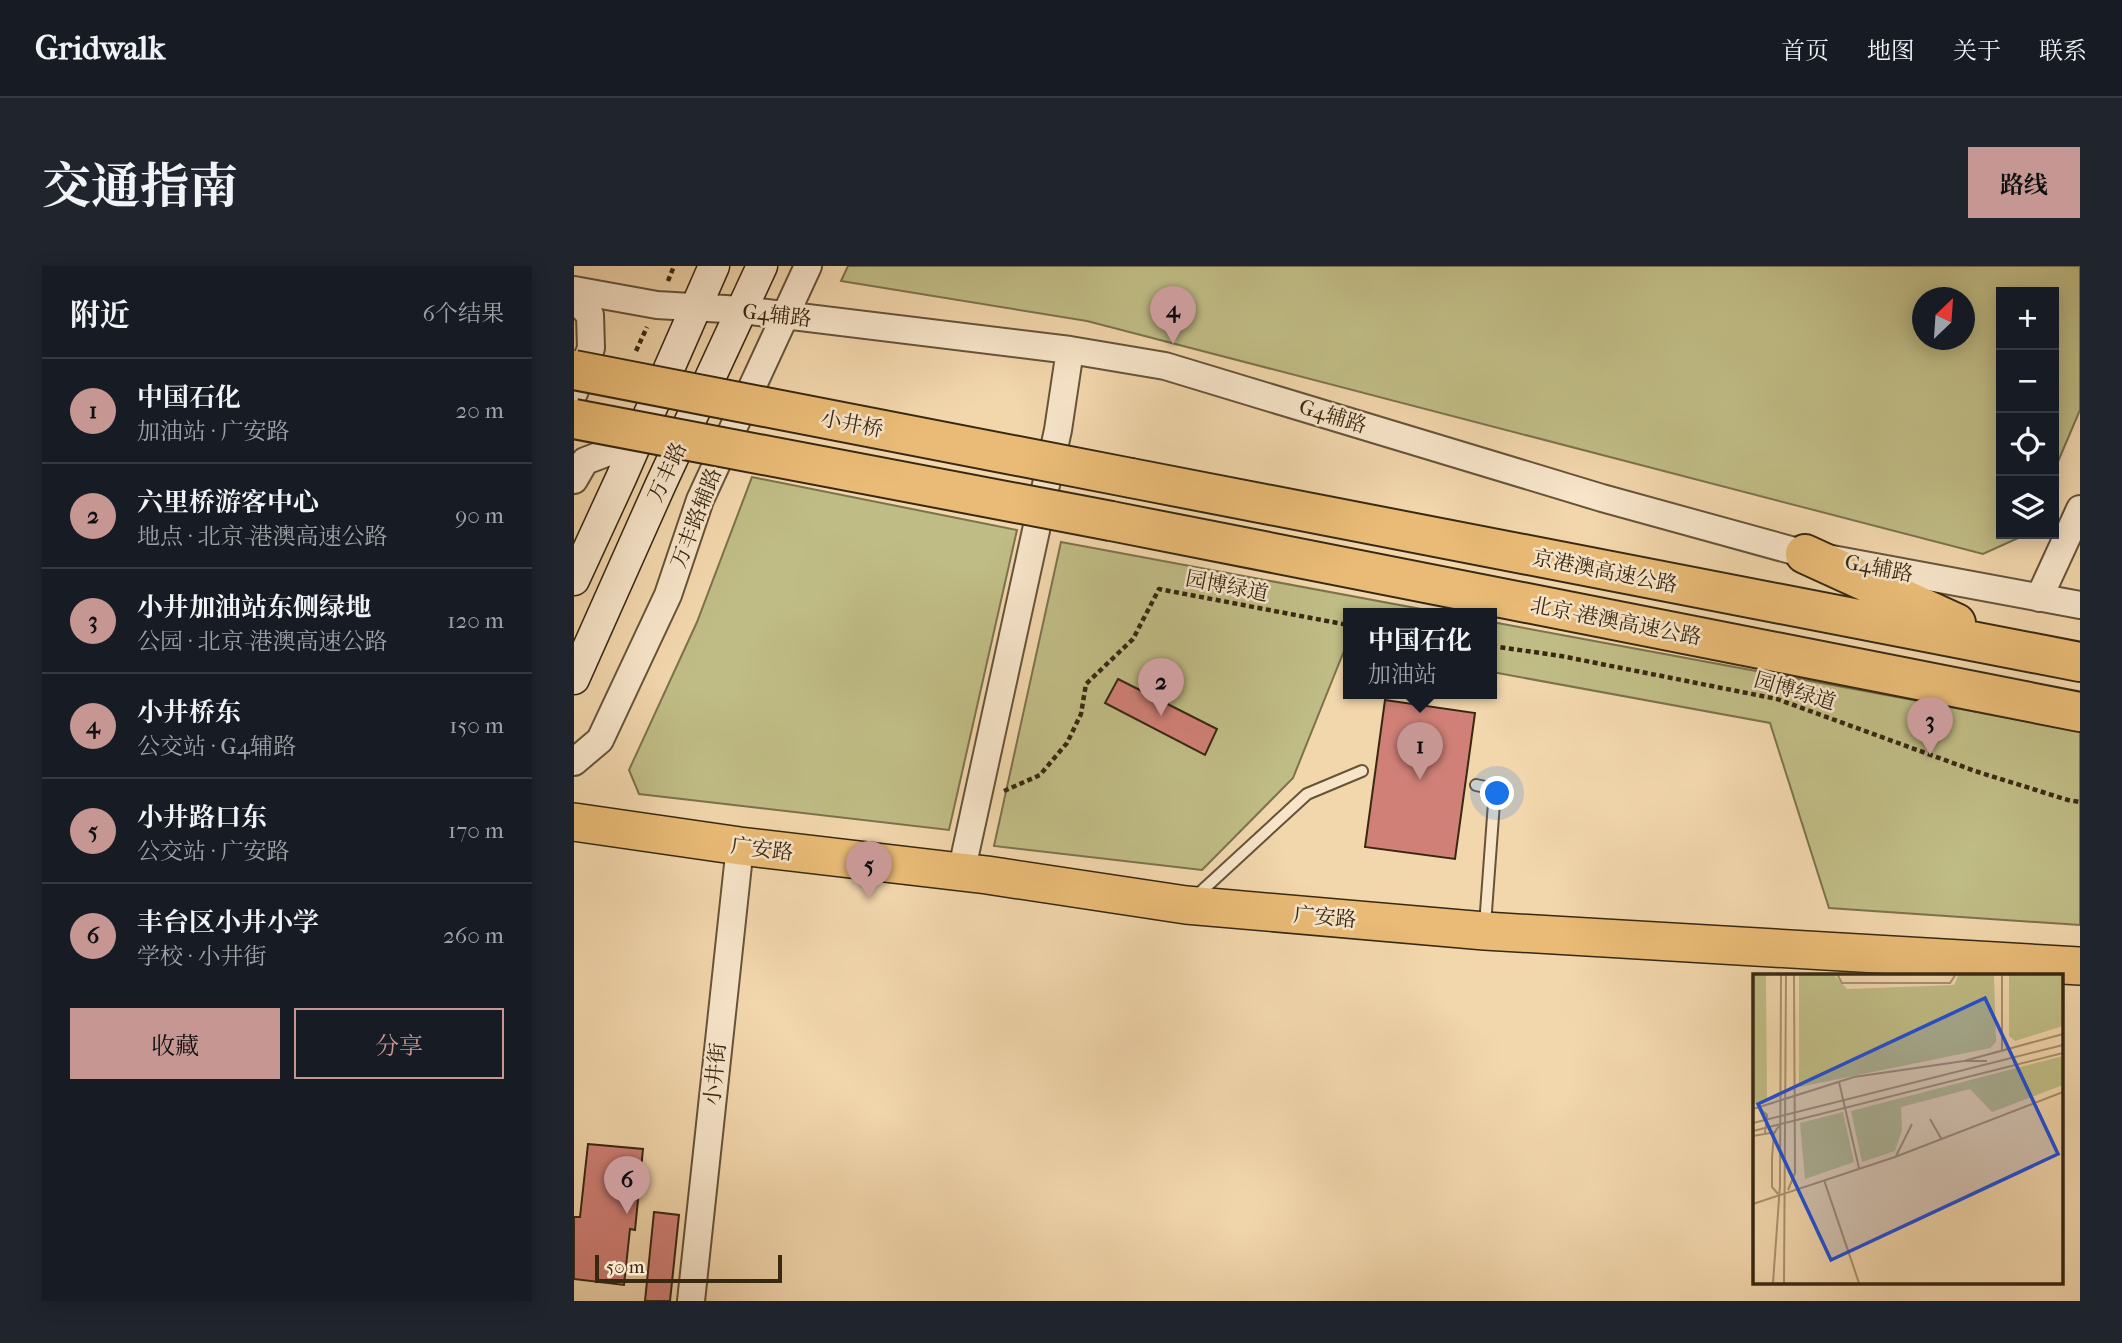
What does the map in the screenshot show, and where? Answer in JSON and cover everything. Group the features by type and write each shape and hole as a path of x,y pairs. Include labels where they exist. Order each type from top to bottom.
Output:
{"highway":[{"name":"小井桥","path":"574,370 1131,478"},
{"name":"北京-港澳高速公路","path":"574,419 1111,521 2080,712"},
{"name":"京港澳高速公路","path":"1131,478 2080,662"},
{"path":"1805,554 2015,650"},
{"name":"广安路","path":"574,821 740,846 961,873 1186,905 1485,931 2080,966"}],"main road":[{"name":"万丰路","path":"574,580 714,266"},
{"name":"万丰路","path":"574,679 762,266"}],"street":[{"name":"万丰路辅路","path":"574,762 600,740 668,595 700,500 808,266"},
{"name":"G4辅路","path":"574,290 657,306 742,310 1070,350 1165,366 1602,498 1805,554 2080,605"},
{"path":"574,298 590,315 591,348 574,393"},
{"path":"961,873 1058,430 1070,350"},
{"path":"578,466 638,440"},
{"path":"578,466 621,478"},
{"path":"2039,598 2080,509"},
{"name":"小井街","path":"691,1301 740,846"}],"lane":[{"path":"1186,905 1307,794 1362,771"},
{"path":"1476,785 1495,789 1485,931"}],"path":[{"name":"园博绿道","path":"1000,793 1040,775 1067,743 1081,714 1086,684 1133,639 1159,589 1343,624"},
{"name":"园博绿道","path":"1497,647 1561,656 1777,699 1975,771 2080,802"}],"shaded area":[{"path":"848,266 2080,266 2080,410 2059,459 2059,287 1996,287 1996,539 2016,539 1983,554 1087,321 841,281"},
{"path":"752,477 1017,530 949,830 639,794 629,770 697,622"},
{"path":"1061,542 1416,608 1343,608 1343,653 1293,778 1202,870 994,846"},
{"path":"1497,623 2080,731 2080,925 1829,908 1770,723 1497,673"}],"building":[{"path":"1118,679 1217,729 1205,755 1105,703"},
{"path":"1385,700 1475,713 1455,859 1365,847"},
{"path":"588,1144 643,1149 635,1230 630,1229 624,1285 574,1279 574,1217 580,1217"},
{"path":"654,1212 679,1215 670,1301 645,1301"}],"place":[{"name":"小井桥东","path":"1173,344"},
{"name":"六里桥游客中心","path":"1161,716"},
{"name":"小井加油站东侧绿地","path":"1930,755"},
{"name":"中国石化","path":"1420,780"},
{"name":"小井路口东","path":"869,899"},
{"name":"丰台区小井小学","path":"627,1214"}]}
